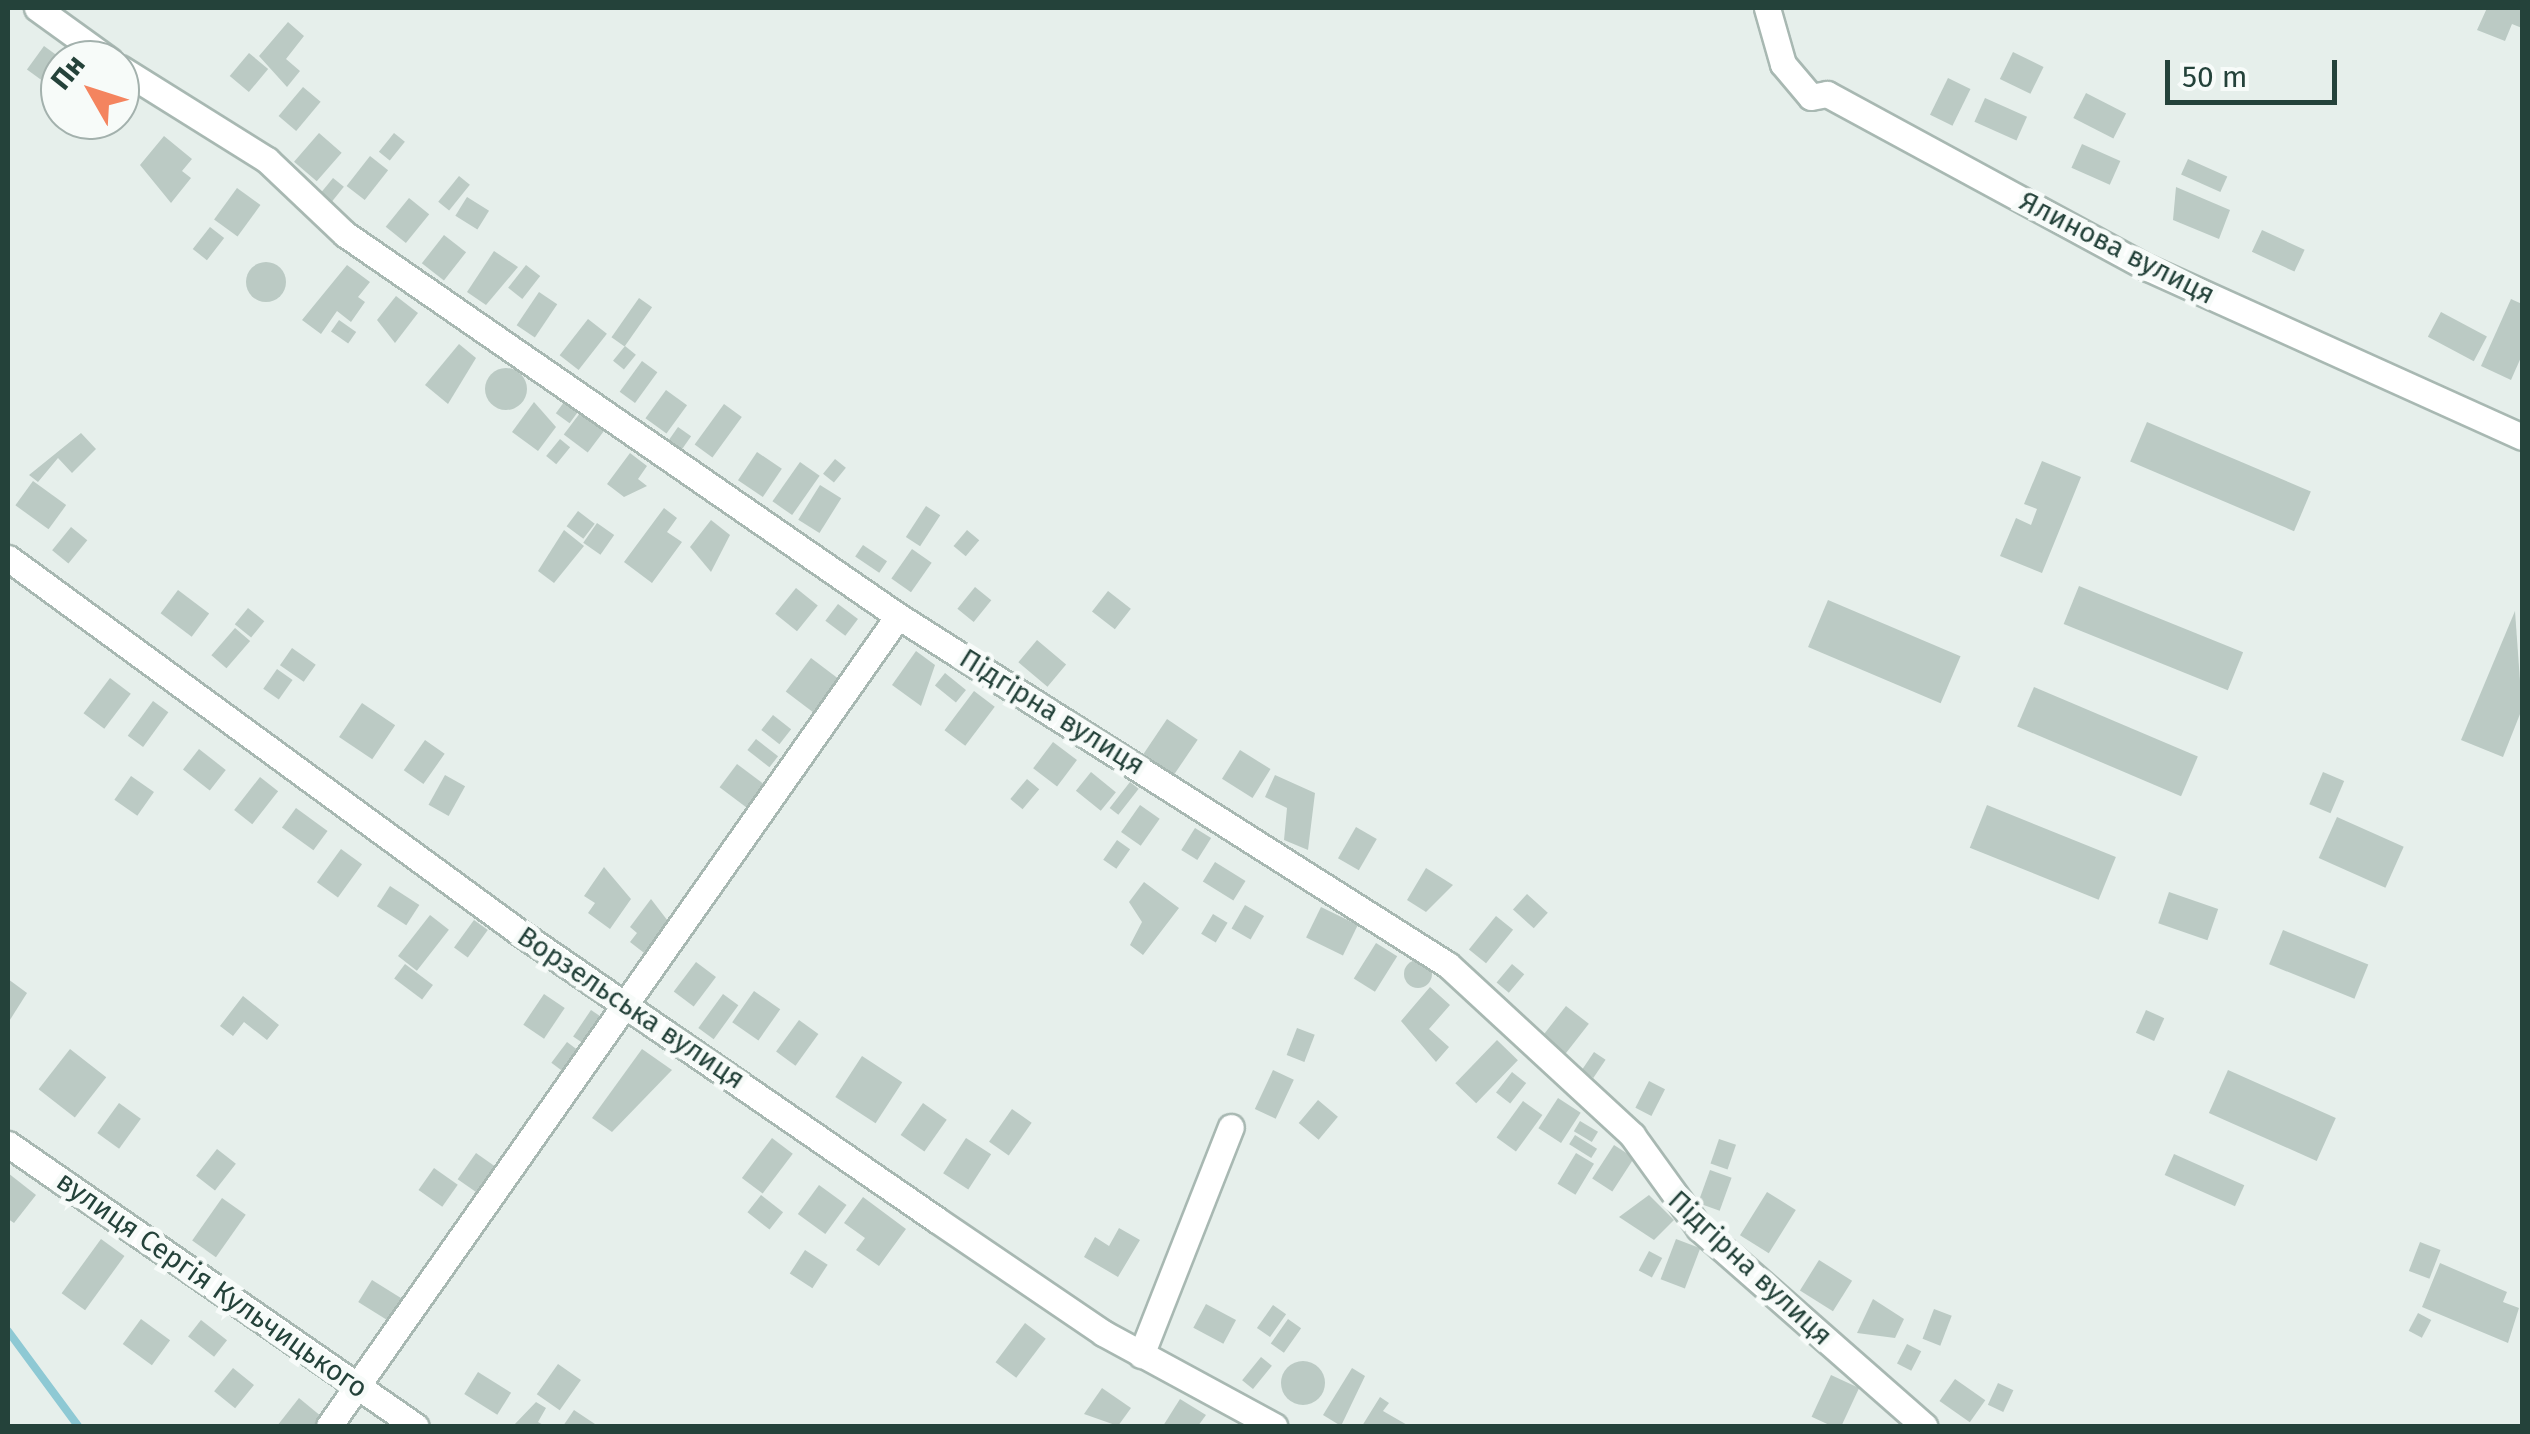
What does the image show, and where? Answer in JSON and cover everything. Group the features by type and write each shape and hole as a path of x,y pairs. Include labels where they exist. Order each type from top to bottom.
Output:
{"street":[{"path":"36,8 81,40"},
{"name":"Ялинова вулиця","path":"1767,8 1783,64 1811,96 1827,94 2148,268 2522,437"},
{"name":"Підгірна вулиця","path":"140,81 266,160 345,234 898,616 1448,965 1632,1135 1699,1228 1924,1426"},
{"name":"Ворзельська вулиця","path":"8,558 626,1003 1141,1355 1274,1426"},
{"path":"329,1426 898,616"},
{"path":"1141,1355 1232,1127"},
{"name":"вулиця Сергія Кульчицького","path":"8,1144 416,1426"}],"building":[{"path":"2487,8 2522,8 2522,28 2512,24 2505,41 2477,30"},
{"path":"288,22 304,36 286,59 300,71 287,87 259,56"},
{"path":"40,52 40,79 27,69"},
{"path":"2013,52 2044,67 2030,94 2000,79"},
{"path":"249,53 268,69 249,92 230,76"},
{"path":"1948,78 1970,89 1952,126 1930,115"},
{"path":"303,87 321,102 296,131 279,116"},
{"path":"2086,93 2126,113 2113,138 2073,118"},
{"path":"1985,98 2027,117 2016,140 1974,122"},
{"path":"319,133 342,153 317,181 294,162"},
{"path":"394,133 405,142 390,160 379,152"},
{"path":"164,136 192,159 182,171 191,178 171,203 140,165"},
{"path":"2082,144 2120,161 2110,185 2071,168"},
{"path":"370,156 388,170 365,200 347,186"},
{"path":"2188,159 2227,176 2220,192 2181,175"},
{"path":"459,176 470,185 449,210 438,202"},
{"path":"333,178 344,187 329,205 319,196"},
{"path":"2176,187 2230,210 2219,239 2173,220"},
{"path":"237,188 260,205 238,237 214,220"},
{"path":"467,197 489,211 477,229 455,216"},
{"path":"409,198 429,214 406,243 386,227"},
{"path":"210,227 224,238 207,260 193,249"},
{"path":"2262,230 2305,250 2294,272 2252,252"},
{"path":"444,235 466,252 444,281 422,263"},
{"path":"494,251 518,267 486,305 467,292"},
{"path":"266,262 280,268 286,282 280,296 266,302 252,296 246,282 252,268"},
{"path":"347,265 370,282 358,297 365,302 351,322 337,311 321,334 302,320"},
{"path":"526,265 540,276 522,299 508,288"},
{"path":"539,292 557,304 535,337 517,325"},
{"path":"396,296 418,313 395,343 377,320"},
{"path":"639,298 652,307 625,346 611,337"},
{"path":"2511,299 2522,304 2522,355 2511,380 2481,366"},
{"path":"2441,312 2487,336 2474,361 2428,337"},
{"path":"588,319 607,334 579,370 560,355"},
{"path":"339,320 356,332 348,344 331,331"},
{"path":"459,344 476,358 448,404 425,385"},
{"path":"625,346 636,355 624,370 613,361"},
{"path":"642,361 657,372 635,403 620,392"},
{"path":"506,368 521,374 527,389 521,404 506,410 491,404 485,389 491,374"},
{"path":"666,390 687,405 666,434 645,418"},
{"path":"567,398 581,408 570,423 556,413"},
{"path":"534,402 556,427 538,451 512,432"},
{"path":"724,404 742,417 712,457 695,444"},
{"path":"580,413 604,431 588,453 564,435"},
{"path":"2147,422 2311,492 2294,531 2130,462"},
{"path":"678,427 691,436 680,452 667,443"},
{"path":"81,433 96,449 72,473 58,458 38,482 29,475"},
{"path":"560,439 570,447 556,464 546,456"},
{"path":"757,452 782,469 763,497 738,480"},
{"path":"630,453 647,466 638,479 647,486 624,497 607,484"},
{"path":"835,459 846,468 834,483 823,474"},
{"path":"2042,461 2081,477 2042,573 2000,556 2016,518 2031,525 2037,509 2024,504"},
{"path":"800,462 820,476 792,515 772,501"},
{"path":"33,481 66,505 49,529 15,505"},
{"path":"820,485 841,498 819,533 798,520"},
{"path":"926,506 940,515 920,546 906,537"},
{"path":"664,508 677,518 667,532 682,542 652,583 624,562"},
{"path":"578,511 595,524 583,539 567,526"},
{"path":"711,520 730,535 711,572 690,547"},
{"path":"597,523 614,535 600,555 583,543"},
{"path":"71,527 87,540 68,564 52,550"},
{"path":"564,530 584,546 554,583 538,571"},
{"path":"967,530 979,540 966,556 954,546"},
{"path":"863,545 887,561 879,573 855,557"},
{"path":"912,549 932,563 911,592 891,578"},
{"path":"2079,586 2243,652 2228,690 2064,624"},
{"path":"975,587 991,600 974,622 957,609"},
{"path":"796,588 818,606 797,631 775,614"},
{"path":"178,590 209,613 192,637 161,613"},
{"path":"1108,591 1131,609 1115,629 1092,611"},
{"path":"1828,600 1961,656 1941,703 1808,647"},
{"path":"838,604 858,619 845,636 825,621"},
{"path":"248,608 264,621 251,638 235,624"},
{"path":"2515,611 2522,709 2503,757 2461,740"},
{"path":"235,628 250,641 226,668 211,655"},
{"path":"1037,640 1066,664 1047,687 1018,662"},
{"path":"292,648 316,665 304,682 280,665"},
{"path":"916,651 935,665 921,706 892,685"},
{"path":"811,658 840,680 814,713 786,692"},
{"path":"277,669 293,680 279,700 263,689"},
{"path":"945,673 966,690 956,702 935,685"},
{"path":"110,678 131,694 104,729 84,713"},
{"path":"2034,687 2198,757 2181,796 2017,727"},
{"path":"974,691 995,707 965,746 945,730"},
{"path":"153,701 168,712 143,747 128,736"},
{"path":"362,703 395,725 372,759 339,737"},
{"path":"773,715 791,729 779,744 761,730"},
{"path":"1167,719 1198,740 1174,775 1143,755"},
{"path":"756,739 778,756 769,767 747,750"},
{"path":"425,740 445,754 423,784 404,770"},
{"path":"1053,742 1077,760 1057,786 1033,768"},
{"path":"199,749 226,770 210,790 183,769"},
{"path":"1240,750 1271,769 1253,798 1222,779"},
{"path":"737,764 765,785 747,808 720,787"},
{"path":"1091,772 1116,792 1101,811 1076,791"},
{"path":"2323,772 2344,781 2330,813 2309,804"},
{"path":"445,775 465,786 449,816 429,805"},
{"path":"1275,775 1315,793 1308,850 1284,840 1287,808 1265,797"},
{"path":"131,776 154,792 137,816 114,800"},
{"path":"260,777 278,791 252,824 234,810"},
{"path":"1027,779 1039,789 1023,809 1010,799"},
{"path":"1130,782 1139,789 1118,815 1110,808"},
{"path":"1140,805 1160,819 1141,846 1121,832"},
{"path":"1987,805 2116,857 2099,900 1970,848"},
{"path":"296,808 328,831 313,850 282,827"},
{"path":"2337,817 2404,847 2385,888 2319,858"},
{"path":"1356,827 1377,839 1359,870 1338,858"},
{"path":"1195,828 1211,838 1197,860 1181,850"},
{"path":"1117,840 1130,849 1116,869 1103,860"},
{"path":"341,849 362,864 338,897 317,882"},
{"path":"1215,862 1246,881 1233,901 1203,882"},
{"path":"604,867 631,899 610,929 588,913 595,903 584,896"},
{"path":"1426,868 1453,885 1426,912 1407,900"},
{"path":"1144,882 1179,908 1143,955 1130,945 1142,922 1129,902"},
{"path":"390,886 419,905 406,925 377,906"},
{"path":"2169,892 2218,909 2207,940 2158,923"},
{"path":"1527,894 1548,913 1534,928 1513,910"},
{"path":"651,899 671,925 648,956 630,942 637,933 630,927"},
{"path":"1245,905 1264,916 1251,939 1232,928"},
{"path":"1321,907 1358,925 1343,956 1306,938"},
{"path":"1213,914 1228,923 1216,942 1201,934"},
{"path":"430,915 449,930 417,971 398,956"},
{"path":"1496,916 1513,930 1486,963 1469,949"},
{"path":"474,920 488,930 468,957 454,948"},
{"path":"2283,930 2368,964 2354,999 2269,964"},
{"path":"1376,943 1397,956 1375,992 1354,979"},
{"path":"1418,960 1428,964 1432,974 1428,984 1418,988 1408,984 1404,974 1408,964"},
{"path":"696,962 716,977 694,1007 674,992"},
{"path":"405,964 433,985 422,999 394,978"},
{"path":"1512,964 1524,974 1509,993 1497,982"},
{"path":"8,979 27,993 8,1023"},
{"path":"1430,987 1450,1005 1429,1029 1449,1047 1436,1062 1401,1021"},
{"path":"754,991 780,1009 758,1040 732,1022"},
{"path":"544,994 565,1008 544,1039 523,1025"},
{"path":"723,994 738,1005 714,1039 698,1028"},
{"path":"243,996 279,1025 267,1040 244,1022 233,1036 220,1026"},
{"path":"1566,1006 1589,1024 1565,1054 1543,1036"},
{"path":"591,1010 606,1020 588,1047 573,1037"},
{"path":"2146,1010 2164,1018 2154,1041 2136,1033"},
{"path":"799,1020 818,1034 795,1066 776,1052"},
{"path":"1297,1028 1315,1035 1304,1062 1287,1055"},
{"path":"1497,1040 1518,1060 1476,1103 1455,1083"},
{"path":"567,1042 583,1054 567,1075 551,1063"},
{"path":"70,1049 106,1077 75,1118 39,1089"},
{"path":"642,1049 672,1070 612,1132 592,1118"},
{"path":"1594,1052 1606,1060 1593,1078 1582,1070"},
{"path":"862,1056 902,1082 876,1123 835,1097"},
{"path":"1273,1070 1294,1080 1276,1119 1255,1109"},
{"path":"2228,1070 2336,1118 2317,1161 2209,1113"},
{"path":"1512,1072 1526,1083 1510,1104 1496,1092"},
{"path":"1649,1081 1665,1089 1651,1116 1635,1108"},
{"path":"1558,1098 1581,1113 1561,1143 1538,1128"},
{"path":"1318,1100 1338,1117 1319,1140 1299,1123"},
{"path":"1523,1101 1542,1115 1516,1152 1497,1137"},
{"path":"119,1103 141,1119 119,1149 97,1133"},
{"path":"923,1103 947,1120 924,1152 901,1135"},
{"path":"1012,1109 1032,1123 1009,1156 989,1142"},
{"path":"1580,1121 1598,1132 1592,1142 1574,1131"},
{"path":"1575,1135 1597,1149 1591,1158 1569,1144"},
{"path":"772,1138 793,1154 763,1194 742,1178"},
{"path":"966,1138 991,1154 968,1190 943,1173"},
{"path":"1719,1139 1736,1145 1728,1169 1711,1164"},
{"path":"1614,1145 1634,1158 1612,1192 1592,1179"},
{"path":"217,1149 236,1164 215,1191 196,1176"},
{"path":"476,1153 500,1170 481,1196 458,1179"},
{"path":"1576,1153 1594,1164 1575,1195 1557,1184"},
{"path":"2174,1154 2244,1185 2235,1206 2165,1175"},
{"path":"434,1168 458,1185 442,1207 419,1190"},
{"path":"1710,1170 1732,1178 1720,1211 1698,1203"},
{"path":"8,1173 36,1195 14,1223 8,1219"},
{"path":"819,1185 847,1205 825,1234 798,1214"},
{"path":"1767,1192 1796,1210 1769,1253 1740,1235"},
{"path":"761,1195 783,1212 770,1230 747,1212"},
{"path":"1649,1195 1674,1220 1654,1240 1619,1217"},
{"path":"863,1197 906,1229 879,1266 856,1250 865,1238 844,1223"},
{"path":"222,1198 246,1215 216,1257 192,1241"},
{"path":"1119,1228 1140,1240 1118,1277 1084,1257 1095,1237 1109,1246"},
{"path":"101,1239 124,1256 85,1310 62,1293"},
{"path":"1676,1239 1700,1248 1685,1288 1661,1279"},
{"path":"2420,1242 2441,1250 2429,1279 2409,1271"},
{"path":"805,1250 828,1265 812,1288 790,1273"},
{"path":"1649,1251 1662,1258 1652,1277 1639,1270"},
{"path":"1819,1260 1852,1281 1833,1311 1800,1291"},
{"path":"2440,1263 2507,1292 2503,1302 2519,1308 2508,1343 2422,1307"},
{"path":"372,1280 409,1303 396,1325 358,1302"},
{"path":"1873,1299 1904,1319 1895,1338 1857,1333"},
{"path":"1206,1304 1236,1320 1223,1344 1193,1328"},
{"path":"1273,1305 1286,1314 1270,1337 1257,1328"},
{"path":"1934,1309 1952,1316 1940,1346 1923,1339"},
{"path":"2418,1313 2431,1320 2422,1338 2409,1331"},
{"path":"141,1319 170,1340 152,1365 123,1344"},
{"path":"1288,1319 1301,1328 1284,1353 1271,1344"},
{"path":"201,1320 227,1340 214,1357 188,1337"},
{"path":"1025,1323 1046,1339 1016,1378 996,1362"},
{"path":"1907,1344 1921,1351 1911,1371 1897,1364"},
{"path":"1261,1357 1272,1366 1253,1389 1242,1380"},
{"path":"1303,1361 1319,1367 1325,1383 1319,1399 1303,1405 1287,1399 1281,1383 1287,1367"},
{"path":"558,1364 581,1380 560,1410 537,1394"},
{"path":"233,1368 254,1385 235,1408 214,1391"},
{"path":"1352,1368 1365,1376 1341,1426 1323,1415"},
{"path":"478,1372 511,1393 497,1415 464,1394"},
{"path":"1831,1375 1859,1388 1841,1426 1812,1417"},
{"path":"1955,1379 1985,1400 1970,1422 1940,1401"},
{"path":"1998,1383 2013,1390 2003,1412 1988,1405"},
{"path":"1102,1388 1131,1408 1118,1426 1084,1414"},
{"path":"1380,1397 1389,1403 1383,1411 1409,1426 1362,1426"},
{"path":"299,1398 322,1417 314,1426 277,1426"},
{"path":"1180,1399 1206,1415 1198,1426 1163,1426"},
{"path":"536,1402 546,1408 538,1422 545,1426 513,1426"},
{"path":"574,1410 598,1426 563,1426"}],"waterway":[{"path":"8,1331 78,1426"}]}
